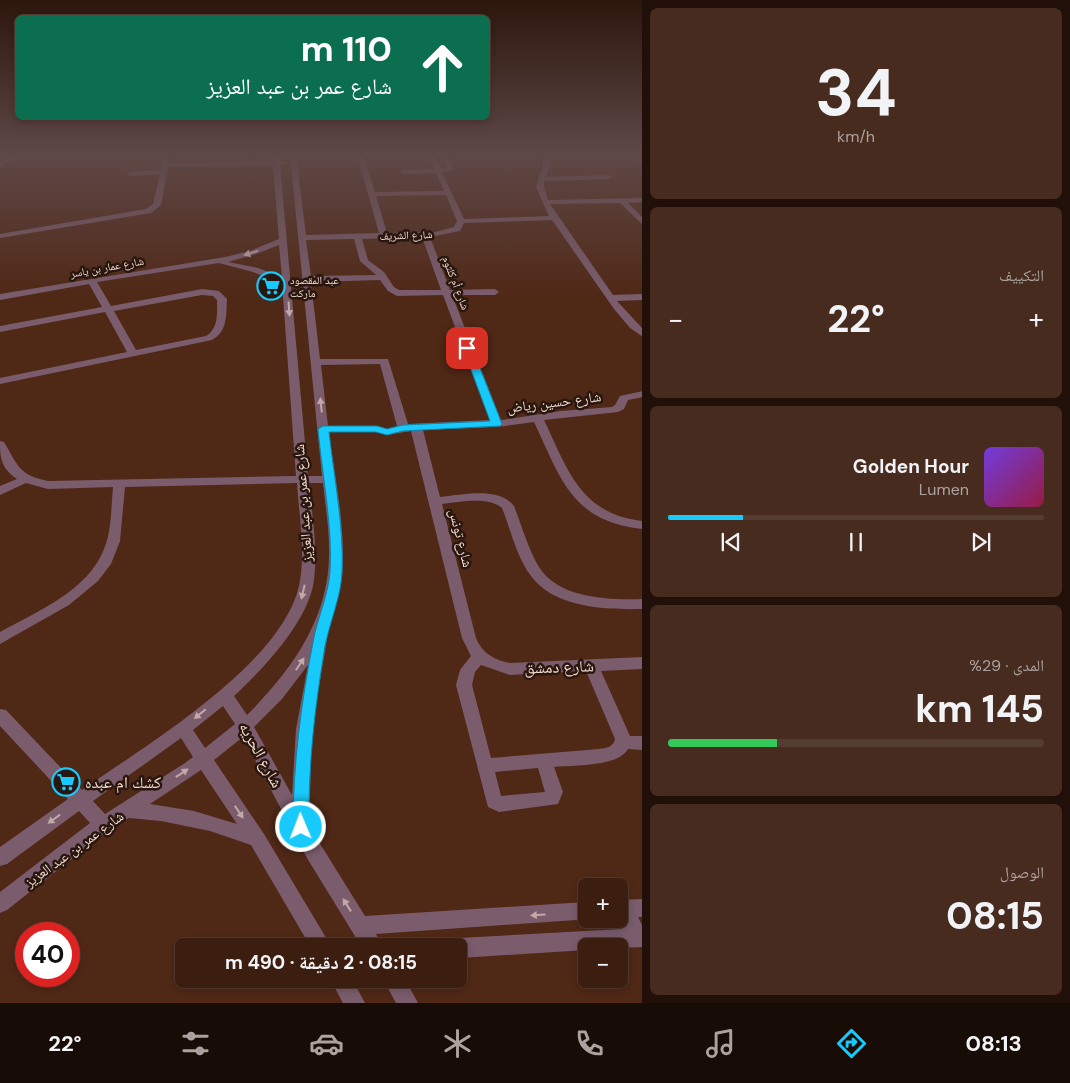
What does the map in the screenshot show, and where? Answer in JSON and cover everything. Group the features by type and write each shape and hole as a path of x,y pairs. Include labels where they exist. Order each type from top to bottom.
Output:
{"street":[{"path":"0,225 2,236 148,212 157,205 158,202"},
{"name":"شارع عمر بن عبد العزيز","path":"0,858 183,728 262,662 278,640 302,598 308,564 280,202"},
{"name":"شارع عمر بن عبد العزيز","path":"0,904 103,824 203,759 246,727 284,688 323,623 332,598 336,573 336,546 298,202"},
{"path":"373,202 384,236"},
{"path":"452,202 461,221 556,218"},
{"path":"546,202 553,202"},
{"path":"546,202 623,316 642,334"},
{"path":"624,202 642,223"},
{"name":"شارع الشريف","path":"302,238 424,235 452,231 460,226 461,221"},
{"name":"شارع أم كلثوم","path":"424,235 496,424"},
{"path":"357,237 364,260 384,277 391,289 397,293 495,292"},
{"name":"شارع عمار بن ياسر","path":"0,297 179,266 218,262 256,252 283,240"},
{"name":"شارع عمار بن ياسر","path":"218,262 255,270 287,282"},
{"path":"307,279 384,277"},
{"path":"92,281 133,353"},
{"path":"0,329 202,292 216,293 222,299 220,328 213,336 0,380"},
{"path":"611,298 642,297"},
{"name":"شارع تونس","path":"316,362 384,361 434,501 469,638 479,656"},
{"name":"شارع حسين رياض","path":"323,429 377,429 387,432 406,427 496,424 561,414 614,410 620,407 624,398 642,394"},
{"path":"538,419 571,484 590,509 608,520 642,527"},
{"path":"0,444 7,464 13,471 26,479 58,486 329,479"},
{"path":"0,491 26,479"},
{"path":"0,639 68,597 103,565 113,542 119,484"},
{"path":"434,501 492,498 503,501 508,506 535,572 546,583 562,592 594,602 618,605 642,604"},
{"path":"301,827 300,776 304,729 323,623"},
{"path":"479,656 468,670 464,685 496,803 550,800 554,792 544,761"},
{"name":"شارع دمشق","path":"479,656 492,665 510,669 642,663"},
{"path":"591,666 624,742"},
{"name":"شارع الحريه","path":"224,694 246,727 314,852 367,938"},
{"path":"0,715 103,824"},
{"path":"183,728 258,841 316,938"},
{"path":"485,766 606,755 617,751 624,742"},
{"path":"624,742 642,743"},
{"path":"127,810 178,815 206,821 258,841"},
{"path":"467,948 639,937 629,909"},
{"path":"360,926 578,912"},
{"path":"346,988 355,1003"},
{"path":"399,988 408,1003"}],"place":[{"name":"عبد المقصود ماركت","path":"271,286"},
{"name":"كشك ام عبده","path":"66,782"}],"route":[{"path":"301,827 300,776 304,729 314,665 323,623 332,598 336,573 336,546 323,429 377,429 393,432 400,428 438,425 496,424 467,348"}]}
